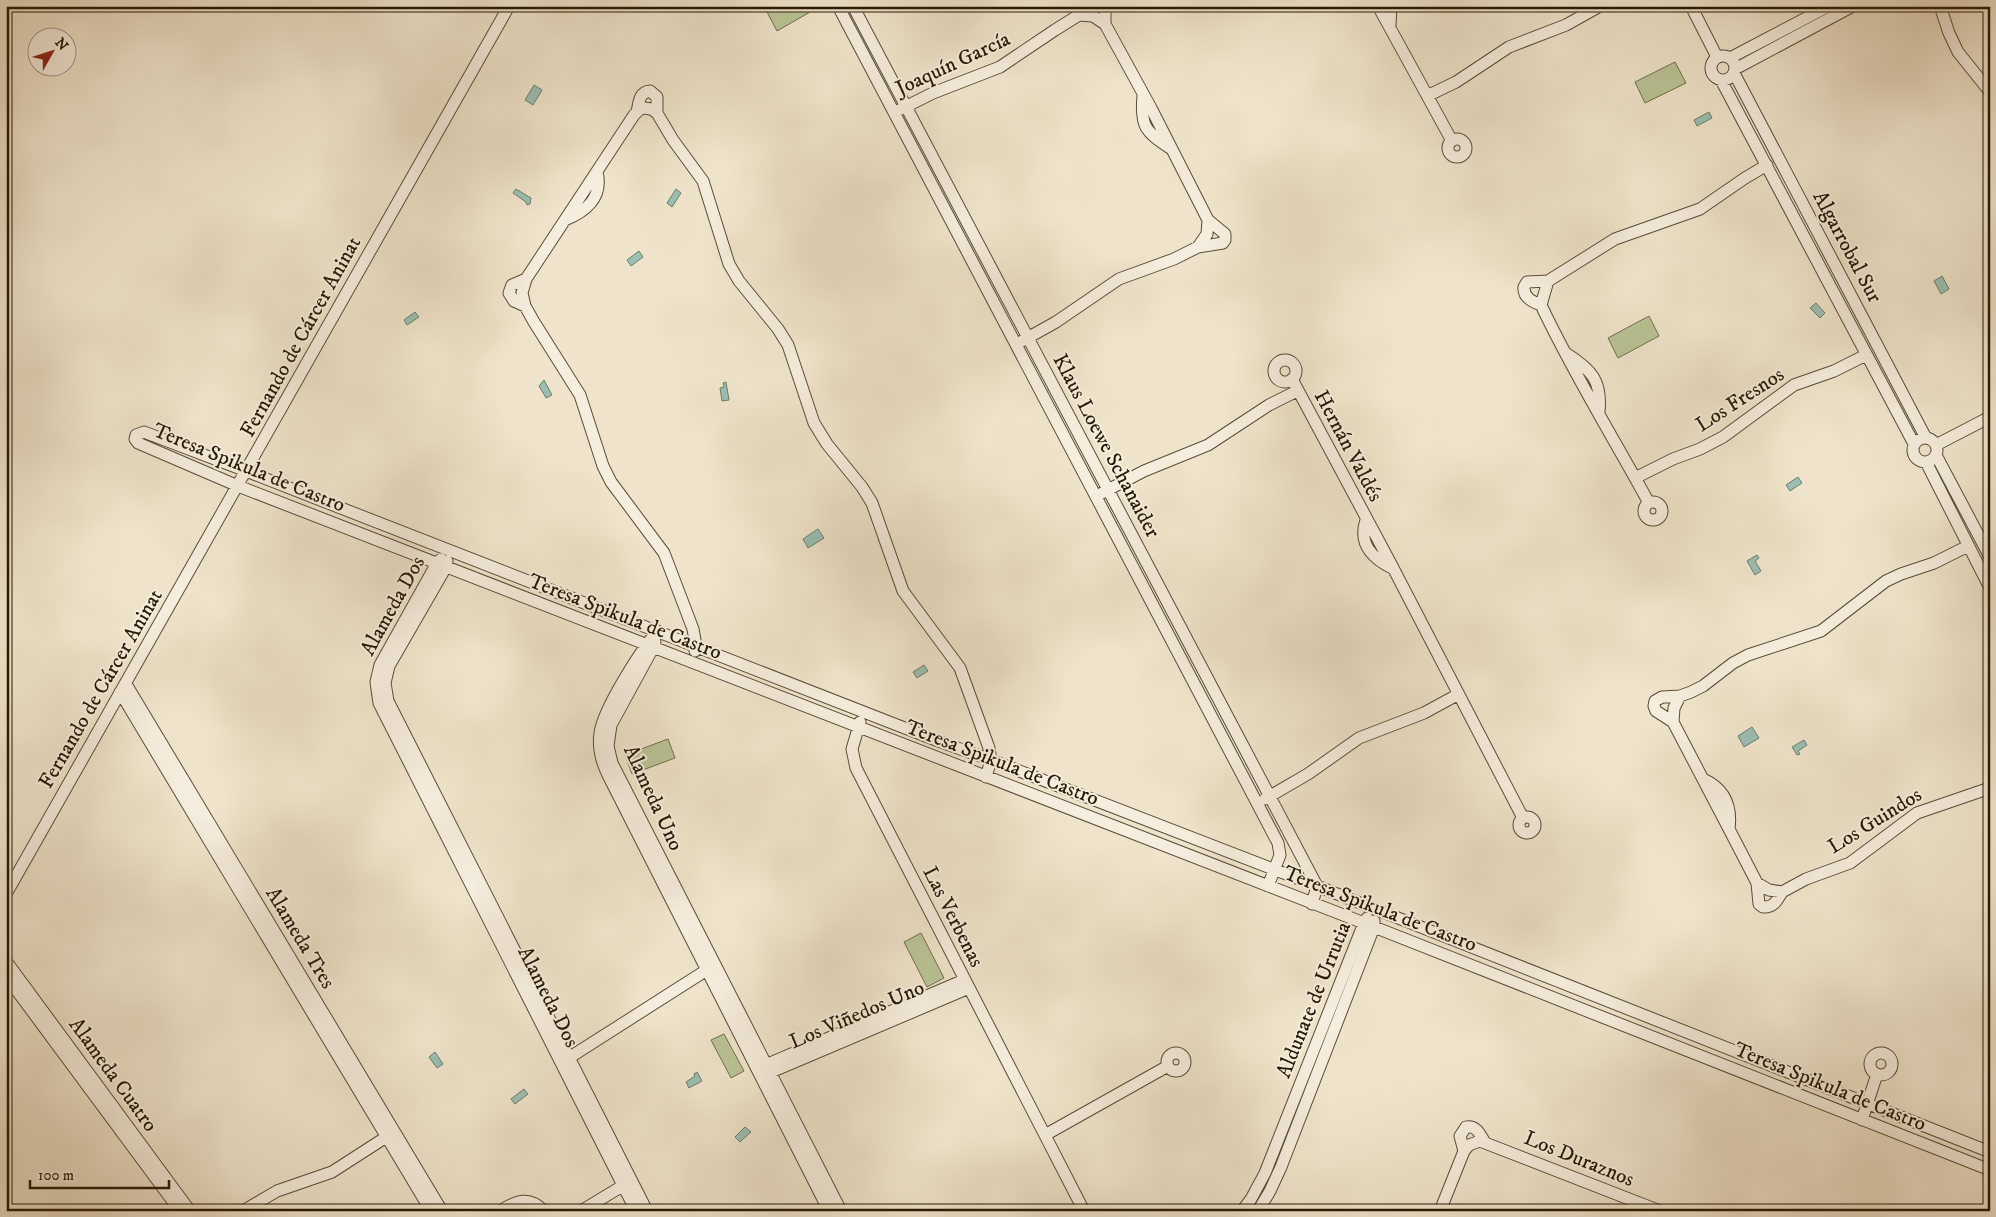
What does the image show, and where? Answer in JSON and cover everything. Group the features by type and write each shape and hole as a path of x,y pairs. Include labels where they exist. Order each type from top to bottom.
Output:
{"street":[{"name":"Fernando de Cárcer Aninat","path":"6,894 509,6"},
{"name":"Klaus Loewe Schanaider","path":"838,6 892,113 1280,847 1280,855 1268,886"},
{"name":"Klaus Loewe Schanaider","path":"853,6 1317,886"},
{"path":"1015,345 1056,322 1119,279 1198,248 1220,244 1226,240 1223,231 1208,220 1170,148 1152,137 1146,129 1142,113 1143,96 1105,24 1105,6"},
{"path":"1378,6 1429,95 1452,141"},
{"path":"1390,25 1391,6"},
{"path":"1691,6 1717,57"},
{"path":"1730,58 1829,6"},
{"path":"1734,71 1853,6"},
{"path":"1940,6 1949,34 1958,52 1990,92"},
{"path":"1429,95 1456,82 1509,47 1566,25 1592,8"},
{"name":"Joaquín García","path":"892,113 941,90 1000,67 1082,11 1105,24"},
{"path":"1724,56 1730,58 1734,63 1734,71 1730,78 1721,80 1715,77 1711,72 1712,62 1717,57 1724,56"},
{"name":"Algarrobal Sur","path":"1734,71 1931,450 1990,558"},
{"name":"Algarrobal Sur","path":"1721,80 1914,444 1913,451 1915,457 1920,461 1931,450"},
{"path":"692,662 696,646 691,622 664,553 611,482 603,466 580,395 536,327 525,306 512,299 509,293 512,285 526,279 565,220 579,214 592,202 598,189 597,172 637,112 641,95 650,91 657,97 657,113 672,140 703,181 733,273 778,328 788,345 811,415 818,430 872,503 903,591 960,668 986,736 991,760 986,777"},
{"path":"637,112 648,108 657,113"},
{"path":"1649,503 1599,412 1599,393 1594,377 1585,366 1567,354 1541,305 1530,300 1524,293 1524,287 1530,281 1548,281 1615,239 1700,209 1744,178 1767,165"},
{"path":"1198,248 1207,234 1208,220"},
{"path":"1541,305 1548,281"},
{"name":"Los Fresnos","path":"1635,478 1723,437 1794,385 1834,371 1866,355"},
{"name":"Hernán Valdés","path":"1292,379 1366,520 1364,534 1368,549 1375,558 1392,568 1523,818"},
{"name":"Hernán Valdés","path":"1096,496 1144,471 1208,445 1263,409 1297,390"},
{"path":"1914,444 1919,440 1931,450 1990,416"},
{"name":"Teresa Spikula de Castro","path":"1990,1152 1317,886 246,471 144,432 136,435 138,443 238,486 1369,925 1990,1170"},
{"name":"Algarrobal Sur","path":"1931,450 1968,546 1990,588"},
{"name":"Los Guindos","path":"1968,546 1945,558 1886,581 1821,631 1748,655 1733,663 1703,686 1680,696 1662,697 1654,703 1656,711 1673,722 1704,779 1717,787 1727,800 1731,811 1730,829 1757,883 1758,901 1764,907 1774,905 1782,892 1806,879 1850,863 1917,813 1990,788"},
{"name":"Alameda Dos","path":"449,550 383,660 377,675 377,697 382,710 565,1060 627,1183 647,1211"},
{"name":"Alameda Uno","path":"658,631 602,723 599,743 602,760 608,775 711,967 763,1070 829,1211"},
{"name":"Alameda Tres","path":"123,688 390,1135 431,1211"},
{"path":"1256,803 1308,774 1360,738 1424,713 1457,695"},
{"path":"1673,722 1674,708 1680,696"},
{"name":"Las Verbenas","path":"864,712 852,749 856,768 1084,1211"},
{"path":"1757,883 1769,890 1782,892"},
{"path":"1312,904 1317,886"},
{"name":"Aldunate de Urrutia","path":"1254,1208 1265,1173 1375,909"},
{"name":"Alameda Cuatro","path":"6,961 190,1211"},
{"path":"565,1060 711,967"},
{"name":"Alameda Cuatro","path":"6,976 180,1211"},
{"name":"Los Viñedos Uno","path":"763,1070 967,984"},
{"path":"1657,1039 1664,1023"},
{"path":"1045,1135 1168,1066"},
{"name":"Alameda Uno","path":"763,1070 841,1211"},
{"path":"1862,1120 1877,1074"},
{"name":"Los Duraznos","path":"1440,1211 1464,1151 1460,1136 1466,1127 1473,1127 1484,1141 1660,1211"},
{"path":"243,1211 277,1191 332,1172 390,1135"},
{"name":"Alameda Tres","path":"390,1135 442,1211"},
{"path":"1464,1151 1473,1143 1484,1141"},
{"path":"581,1211 627,1183"},
{"name":"Alameda Dos","path":"627,1183 636,1211"},
{"path":"500,1211 522,1200 532,1202 544,1211"}],"green space":[{"path":"777,6 817,6 817,8 777,31 767,12"},
{"path":"1675,62 1686,83 1645,103 1635,82"},
{"path":"1649,316 1659,336 1618,358 1608,338"},
{"path":"668,739 675,758 632,774 625,755"},
{"path":"921,933 944,978 927,987 904,942"},
{"path":"724,1034 744,1071 731,1078 711,1040"}],"water":[{"path":"534,85 542,90 533,105 525,100"},
{"path":"1709,112 1712,118 1697,126 1694,120"},
{"path":"516,189 531,198 530,204 527,205 526,202 513,193"},
{"path":"676,189 681,193 672,207 667,203"},
{"path":"639,251 643,257 631,266 627,260"},
{"path":"1942,276 1949,289 1941,294 1934,281"},
{"path":"1816,303 1825,313 1820,318 1810,308"},
{"path":"415,312 419,317 407,325 404,320"},
{"path":"544,380 552,395 546,398 539,386"},
{"path":"726,382 729,400 722,401 720,388 724,387 723,383"},
{"path":"1798,477 1802,483 1790,491 1786,485"},
{"path":"818,529 824,538 808,548 803,539"},
{"path":"1757,555 1759,558 1755,561 1761,571 1755,575 1747,561"},
{"path":"924,665 928,671 917,678 913,672"},
{"path":"1752,727 1759,738 1744,747 1738,736"},
{"path":"1804,740 1807,745 1798,751 1800,754 1797,755 1792,747"},
{"path":"435,1052 443,1064 437,1068 429,1057"},
{"path":"697,1072 702,1081 689,1088 686,1082 695,1076 694,1074"},
{"path":"524,1089 528,1094 515,1104 511,1099"},
{"path":"745,1127 751,1132 740,1142 735,1137"}]}
